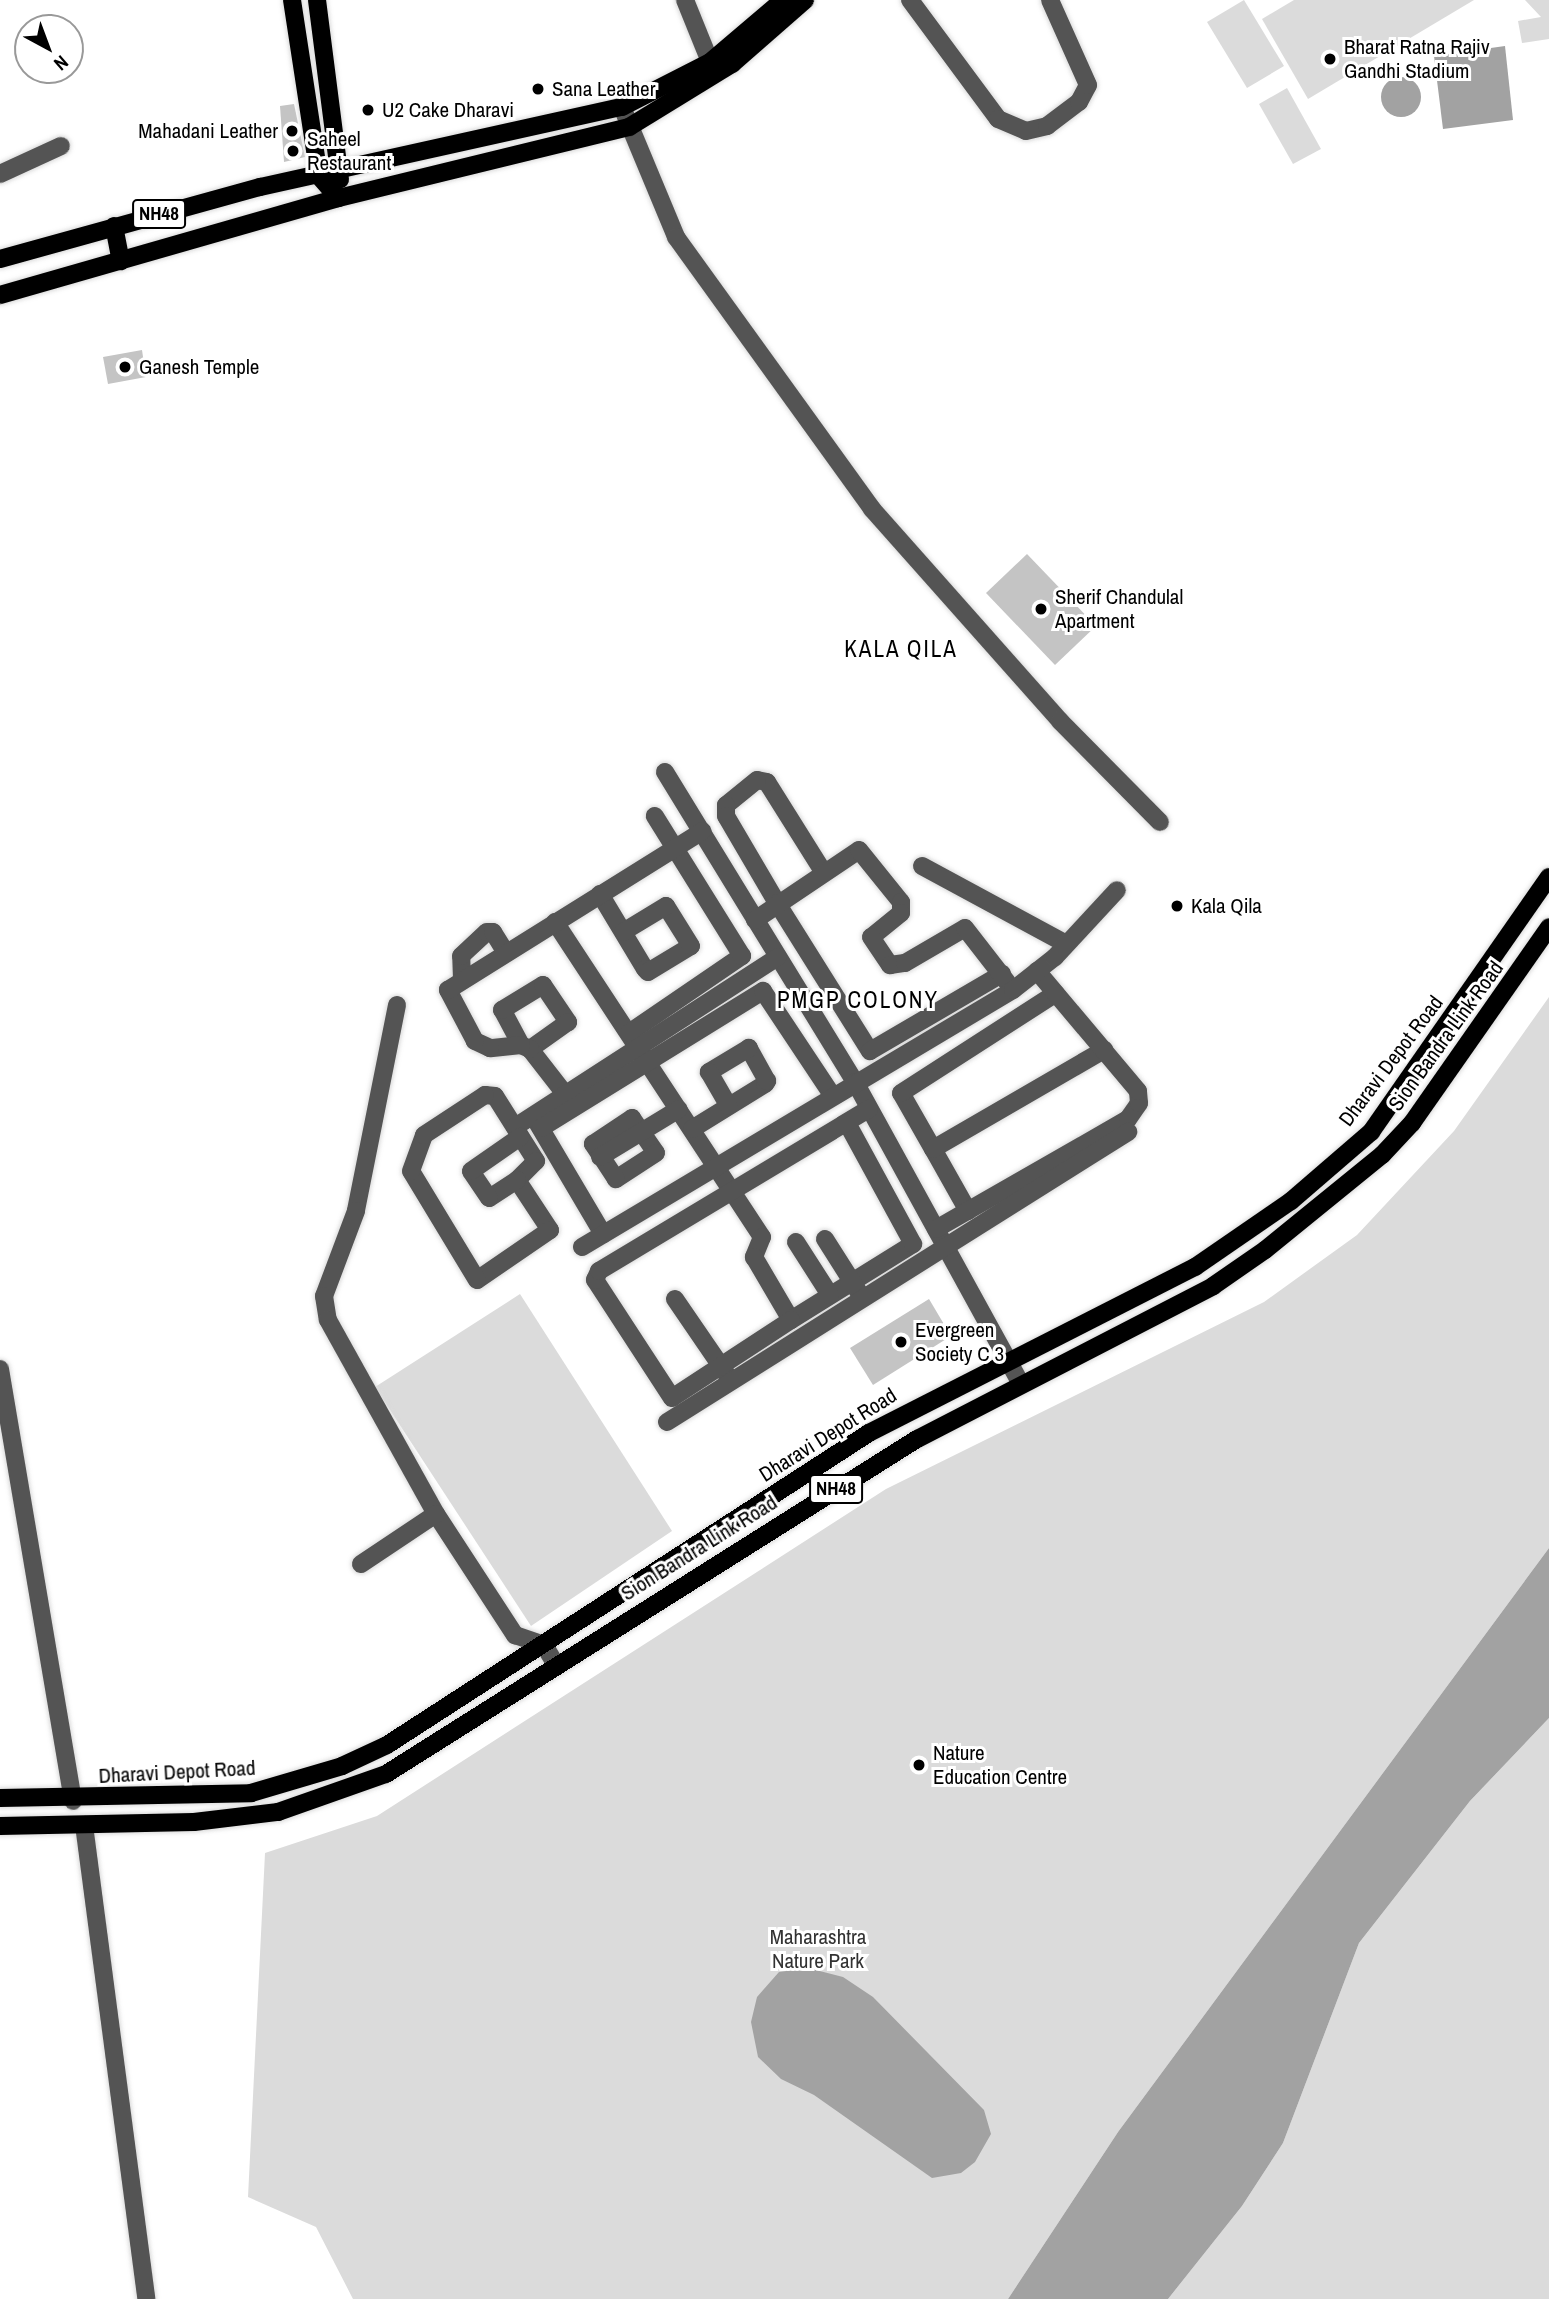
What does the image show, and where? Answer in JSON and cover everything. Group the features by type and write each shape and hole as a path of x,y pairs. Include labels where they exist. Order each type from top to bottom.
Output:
{"main road":[{"path":"292,0 319,176 338,198"},
{"path":"317,0 342,170 338,198"},
{"path":"319,176 622,107 710,62 783,0"},
{"path":"0,295 338,198 629,127 673,105 732,64 805,0"},
{"name":"NH48","path":"1,255 319,176"},
{"path":"114,226 121,261"},
{"name":"Dharavi Depot Road","path":"0,1798 73,1801 251,1793 302,1782 387,1745 869,1433 1008,1358 1195,1267 1325,1173 1371,1132 1549,877"},
{"name":"Sion Bandra Link Road","path":"0,1826 194,1822 278,1812 334,1796 397,1767 917,1439 1213,1286 1382,1155 1443,1084 1549,928"}],"street":[{"path":"685,0 710,62"},
{"path":"910,0 998,120 1026,131 1046,126 1079,102 1088,85 1050,0"},
{"path":"622,107 676,237 873,509 1060,721 1160,822"},
{"path":"0,174 61,146"},
{"path":"665,772 855,1082 1021,1384"},
{"path":"824,873 767,782 757,780 727,803 724,812 777,903 870,1051 1002,974"},
{"path":"655,816 741,953 724,982"},
{"path":"565,1094 525,1047 490,1048 475,1041 449,997 448,990 702,831"},
{"path":"755,920 859,850 887,882 903,907 871,937 890,965 905,963 965,928 1013,990"},
{"path":"922,866 1066,944"},
{"path":"582,1247 832,1095 1013,990 1066,944 1117,890"},
{"path":"600,894 623,932"},
{"path":"555,922 762,1237 754,1257 791,1320"},
{"path":"462,979 461,956 487,932 493,932 506,953"},
{"path":"517,1180 549,1233 477,1280 412,1169 424,1135 485,1095 495,1096 517,1132 537,1164 489,1198 471,1171 517,1132 614,1073 638,1047 664,1030 724,982 778,957"},
{"path":"936,1229 1135,1112 1138,1091 1037,971"},
{"path":"724,982 740,1005"},
{"path":"664,1030 769,993 832,1095"},
{"path":"968,1211 901,1093 1056,993"},
{"path":"397,1004 356,1211 324,1296 340,1344 436,1514 515,1635 544,1645 556,1665"},
{"path":"933,1149 1104,1050"},
{"path":"537,1122 565,1094 614,1073"},
{"path":"692,1129 729,1106"},
{"path":"644,1130 656,1153 653,1158 615,1179 600,1157 644,1130 679,1109"},
{"path":"847,1123 914,1239 908,1249 857,1290 726,1374 670,1396 595,1280 599,1271 869,1109"},
{"path":"537,1122 603,1234"},
{"path":"667,1422 791,1320 830,1295 857,1290 946,1247 1128,1132"},
{"path":"825,1239 857,1290"},
{"path":"796,1242 830,1295"},
{"path":"675,1299 726,1374"},
{"path":"0,1369 73,1801"},
{"path":"361,1564 436,1514"},
{"path":"84,1825 146,2299"}],"green space":[{"path":"1244,0 1284,66 1247,88 1207,22"},
{"name":"Bharat Ratna Rajiv Gandhi Stadium","path":"1294,0 1474,0 1308,99 1262,19"},
{"path":"1525,0 1549,0 1549,39 1522,43 1518,21 1541,17"},
{"path":"1287,88 1321,149 1293,164 1259,104"},
{"name":"Maharashtra Nature Park","path":"1549,997 1549,1548 1118,2132 1008,2299 353,2299 316,2227 248,2197 265,1853 377,1816 886,1489 1264,1302 1357,1235 1454,1131"},
{"path":"520,1294 672,1531 531,1626 375,1387"},
{"path":"1549,1718 1549,2299 1168,2299 1242,2206 1283,2143 1359,1943 1470,1801"}],"shaded area":[{"path":"1505,46 1513,120 1443,129 1434,56"},
{"path":"1401,77 1415,83 1421,97 1415,111 1401,117 1387,111 1381,97 1387,83"},
{"path":"1549,1548 1549,1718 1470,1801 1359,1943 1283,2143 1242,2206 1168,2299 1008,2299 1118,2132"},
{"path":"808,1968 843,1977 873,1997 984,2110 991,2134 975,2162 961,2173 932,2178 814,2095 781,2079 758,2057 751,2022 757,1997 779,1972"}],"building":[{"path":"294,104 305,157 284,162 280,106"},
{"name":"Ganesh Temple","path":"142,350 146,377 108,384 103,357"},
{"name":"Sherif Chandulal Apartment","path":"1027,554 1096,626 1055,665 986,593"},
{"name":"Evergreen Society C 3","path":"929,1299 951,1336 873,1385 850,1348"}],"place":[{"name":"Bharat Ratna Rajiv Gandhi Stadium","path":"1330,59"},
{"name":"Sana Leather","path":"538,89"},
{"name":"U2 Cake Dharavi","path":"368,110"},
{"name":"Mahadani Leather","path":"292,131"},
{"name":"Saheel Restaurant","path":"293,151"},
{"name":"Ganesh Temple","path":"125,367"},
{"name":"Sherif Chandulal Apartment","path":"1041,609"},
{"name":"Kala Qila","path":"1177,906"},
{"name":"Evergreen Society C 3","path":"901,1342"},
{"name":"Nature Education Centre","path":"919,1765"}],"district":[{"name":"KALA QILA","path":"901,649"},
{"name":"PMGP COLONY","path":"858,1000"}]}
